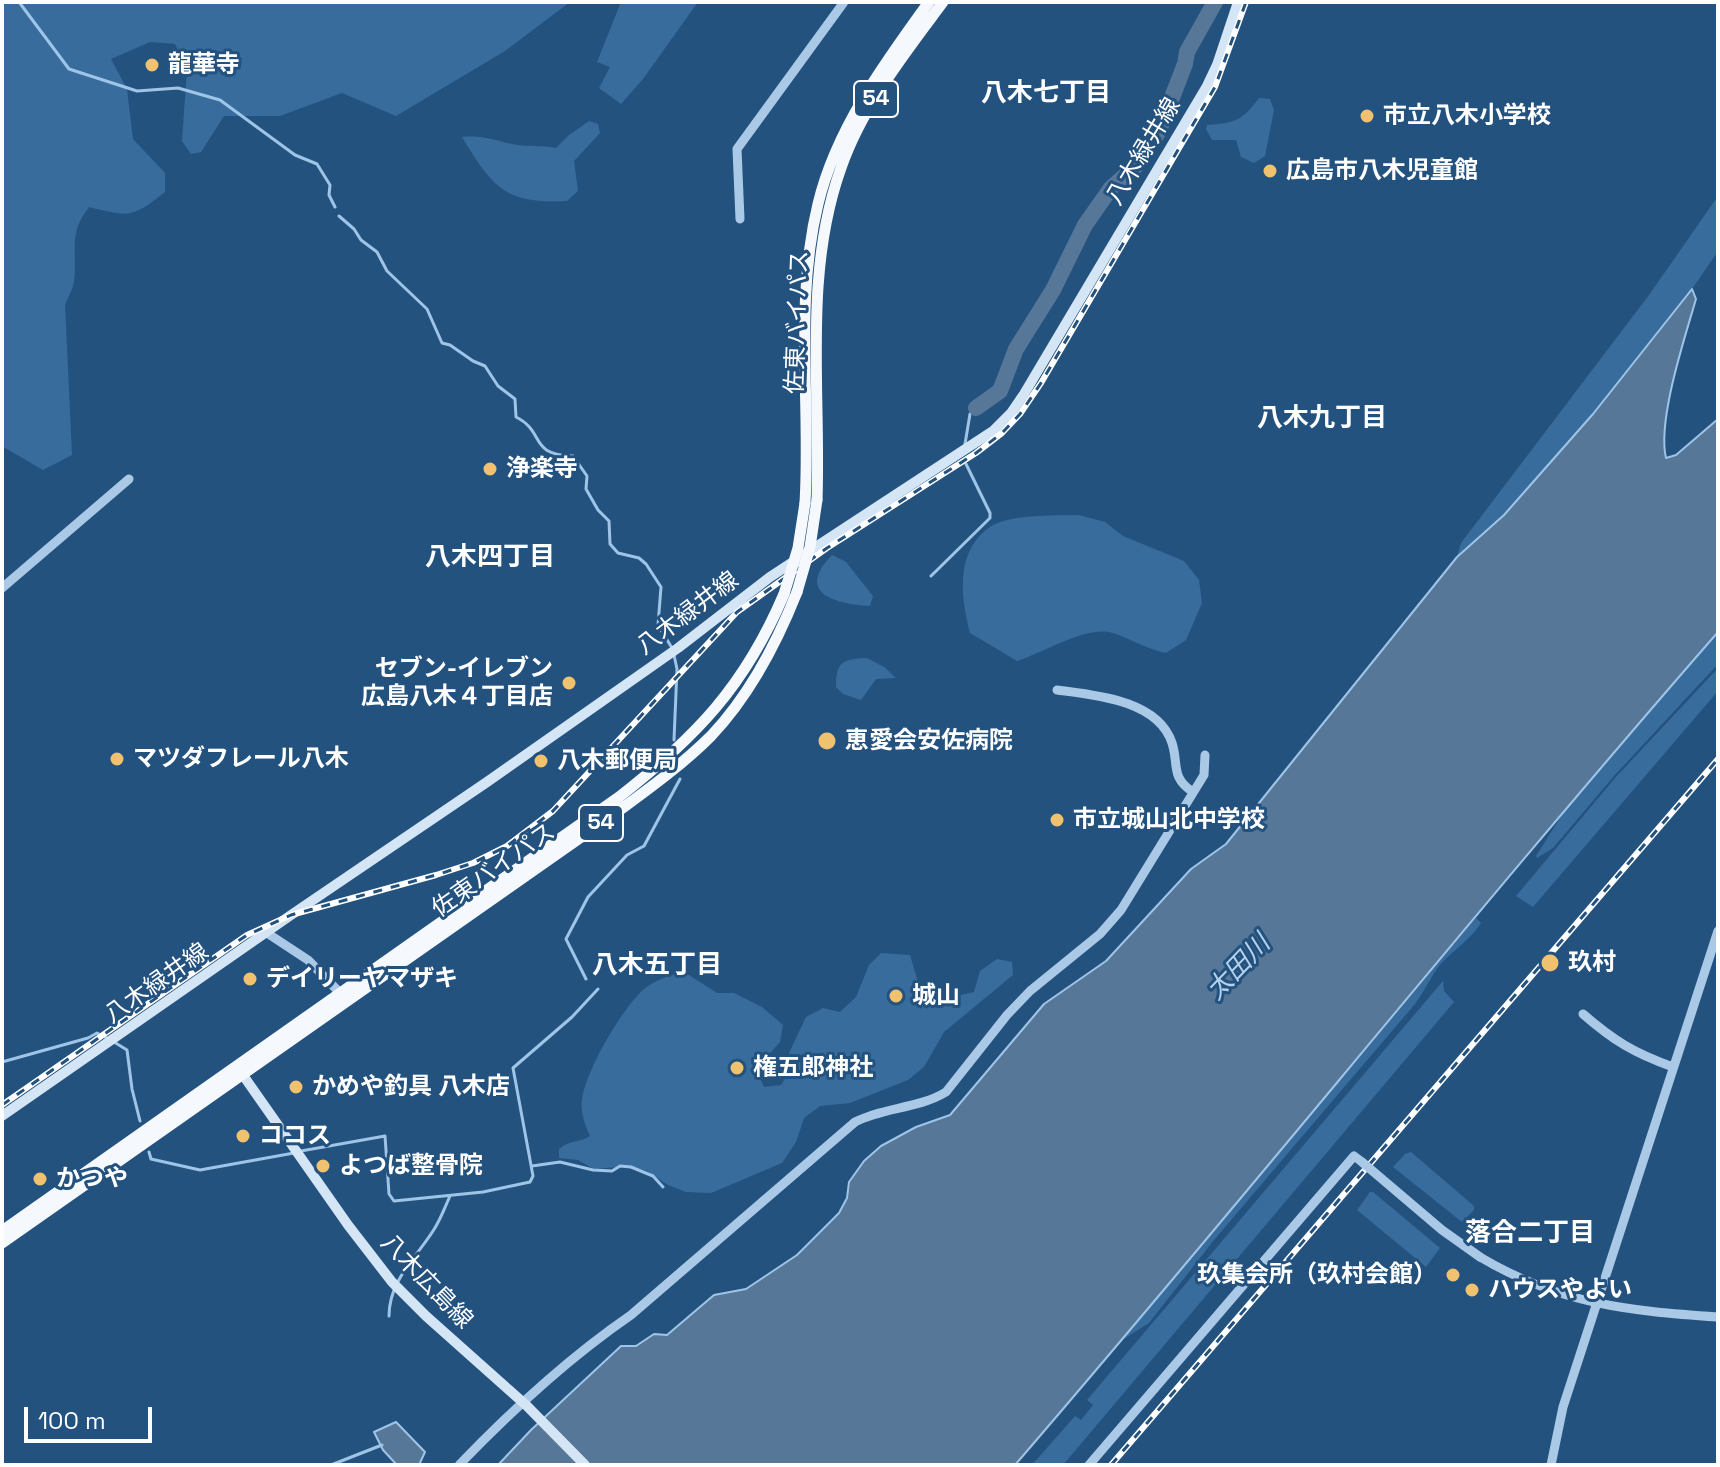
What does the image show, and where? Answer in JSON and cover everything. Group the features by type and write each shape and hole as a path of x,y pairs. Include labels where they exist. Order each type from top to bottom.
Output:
{"highway":[{"name":"佐東バイパス","path":"2,1243 619,797 696,732 729,694 752,661 784,594 811,502 807,460 805,300 817,205 831,163 856,109 929,2"},
{"name":"佐東バイパス","path":"343,996 624,807 692,753 733,709 763,667 797,592 810,547 817,299 819,265 829,207 842,165 865,116 906,51 943,2"},
{"name":"佐東バイパス","path":"2,1231 240,1070"}],"main road":[{"name":"八木緑井線","path":"2,1116 665,657 770,577 993,431 1024,394 1207,86 1238,2"},
{"name":"八木広島線","path":"240,1070 348,1225 392,1282 522,1401 585,1465"}],"street":[{"path":"740,219 737,149 844,2"},
{"path":"2,588 129,479"},
{"path":"1057,690 1088,694 1124,704 1158,720 1172,744 1177,776 1182,785 1193,792"},
{"path":"459,1465 522,1401 600,1336 648,1301 855,1122 871,1114 932,1100 946,1092 1030,991 1100,934 1121,910 1204,775 1205,755"},
{"path":"1551,1465 1563,1407 1718,931"},
{"path":"267,933 308,960 343,996"},
{"path":"1583,1014 1637,1054 1673,1067"},
{"path":"1089,1465 1354,1156 1442,1230 1480,1257 1520,1278 1596,1304 1718,1317"}],"shaded area":[{"path":"2,2 570,2 505,51 396,116 342,93 280,116 224,116 201,152 191,154 182,141 187,70 175,44 150,42 111,59 127,89 133,139 165,173 165,192 145,207 130,213 89,207 78,226 74,281 65,305 72,455 43,470 2,446"},
{"path":"621,2 698,2 643,79 621,104 599,88 610,67 597,62"},
{"path":"1259,98 1270,99 1274,110 1265,156 1254,163 1241,157 1236,140 1212,140 1206,129 1207,125 1237,119 1248,112"},
{"path":"589,121 598,124 600,133 574,161 578,191 567,201 529,199 503,189 483,169 462,137 556,148"},
{"path":"1718,196 1718,251 1692,289 1593,414 1504,515 1457,557 1461,543 1649,295"},
{"path":"1079,515 1105,522 1123,536 1184,561 1199,580 1202,603 1186,640 1166,653 1113,633 1090,633 1017,661 970,633 964,606 963,577 965,564 977,539 987,529 1007,520"},
{"path":"832,555 846,562 873,596 870,606 833,599 819,588 817,579 821,568"},
{"path":"1718,632 1718,664 1614,776 1553,848 1537,858 1564,812"},
{"path":"867,658 896,678 876,679 861,700 843,694 836,687 839,667 852,659"},
{"path":"1718,668 1718,691 1533,907 1516,896 1615,778"},
{"path":"1476,918 1481,923 1476,930 1440,964 1415,1004 1214,1240 1149,1323 1122,1340 1423,976"},
{"path":"881,953 910,955 920,989 935,1001 974,992 980,971 997,959 1012,962 1013,975 944,1032 924,1067 908,1080 850,1103 820,1106 804,1118 796,1142 782,1163 711,1193 686,1192 647,1171 630,1166 594,1169 578,1160 559,1158 559,1149 563,1146 590,1136 583,1118 582,1104 590,1073 622,1015 648,986 684,972 717,993 734,993 762,1007 783,1025 780,1042 756,1069 764,1087 781,1085 790,1071 789,1053 806,1017 823,1008 840,1012 856,997 869,965"},
{"path":"1443,981 1444,991 1454,1002 1063,1465 1032,1465 1075,1416 1081,1420 1093,1405 1087,1400"},
{"path":"1411,1152 1474,1206 1462,1222 1393,1167"},
{"path":"1370,1192 1440,1248 1426,1267 1357,1210"}],"water":[{"name":"太田川","path":"1692,289 1696,299 1669,401 1664,442 1666,458 1676,455 1718,419 1718,632 1015,1465 498,1465 621,1346 636,1346 654,1334 667,1335 714,1295 746,1289 797,1255 839,1213 847,1198 849,1182 864,1161 881,1146 916,1127 950,1115 1044,1004 1106,961 1191,869 1226,844 1457,557 1504,515 1593,414"},
{"path":"396,1422 425,1452 419,1465 397,1465 383,1450 374,1432"}],"waterway":[{"path":"19,2 69,69 137,91 178,88 220,100 295,155 317,164 330,185 329,195 335,207"},
{"path":"976,408 1000,391 1016,349 1053,290 1085,225 1111,188 1135,167 1159,131 1187,52 1215,2"},
{"path":"339,216 377,252 387,271 427,309 442,343 485,366 498,386 515,399 516,417 531,429 543,447 549,452 573,456 587,476 586,489 598,510 609,521 610,544 618,553 639,558 661,587 658,625 672,648"},
{"path":"965,444 970,414"},
{"path":"931,576 990,518 966,464"},
{"path":"674,655 677,669 674,740"},
{"path":"586,979 566,939 588,897 627,855 644,846 680,779"},
{"path":"301,1151 385,1136 389,1194 394,1201 483,1192 530,1182 533,1176 513,1068 572,1017 598,989"},
{"path":"2,1062 97,1033 107,1038"},
{"path":"114,1042 127,1050 140,1121"},
{"path":"149,1152 151,1159 200,1170 294,1153"},
{"path":"532,1166 560,1162 593,1170 612,1171 620,1166 631,1167 653,1176 663,1187"},
{"path":"389,1316 398,1281 436,1227 450,1196"},
{"path":"331,1465 382,1445"}],"railway":[{"path":"2,1105 247,935 291,915 473,863 507,846 553,811 737,612 827,548 976,453 1002,433 1020,414 1041,383 1215,87 1246,2"},
{"path":"1111,1465 1718,759"}],"place":[{"name":"龍華寺","path":"152,65"},
{"name":"市立八木小学校","path":"1367,116"},
{"name":"広島市八木児童館","path":"1270,171"},
{"name":"浄楽寺","path":"490,469"},
{"name":"セブン‐イレブン 広島八木４丁目店","path":"569,683"},
{"name":"恵愛会安佐病院","path":"827,741"},
{"name":"マツダフレール八木","path":"117,759"},
{"name":"八木郵便局","path":"541,761"},
{"name":"市立城山北中学校","path":"1057,820"},
{"name":"玖村","path":"1550,963"},
{"name":"デイリーヤマザキ","path":"250,979"},
{"name":"城山","path":"896,996"},
{"name":"権五郎神社","path":"737,1068"},
{"name":"かめや釣具 八木店","path":"296,1087"},
{"name":"ココス","path":"243,1136"},
{"name":"よつば整骨院","path":"323,1166"},
{"name":"かつや","path":"40,1179"},
{"name":"玖集会所（玖村会館）","path":"1453,1275"},
{"name":"ハウスやよい","path":"1472,1290"}],"district":[{"name":"八木七丁目","path":"1046,94"},
{"name":"八木九丁目","path":"1322,419"},
{"name":"八木四丁目","path":"490,558"},
{"name":"八木五丁目","path":"657,966"},
{"name":"落合二丁目","path":"1530,1234"}]}
